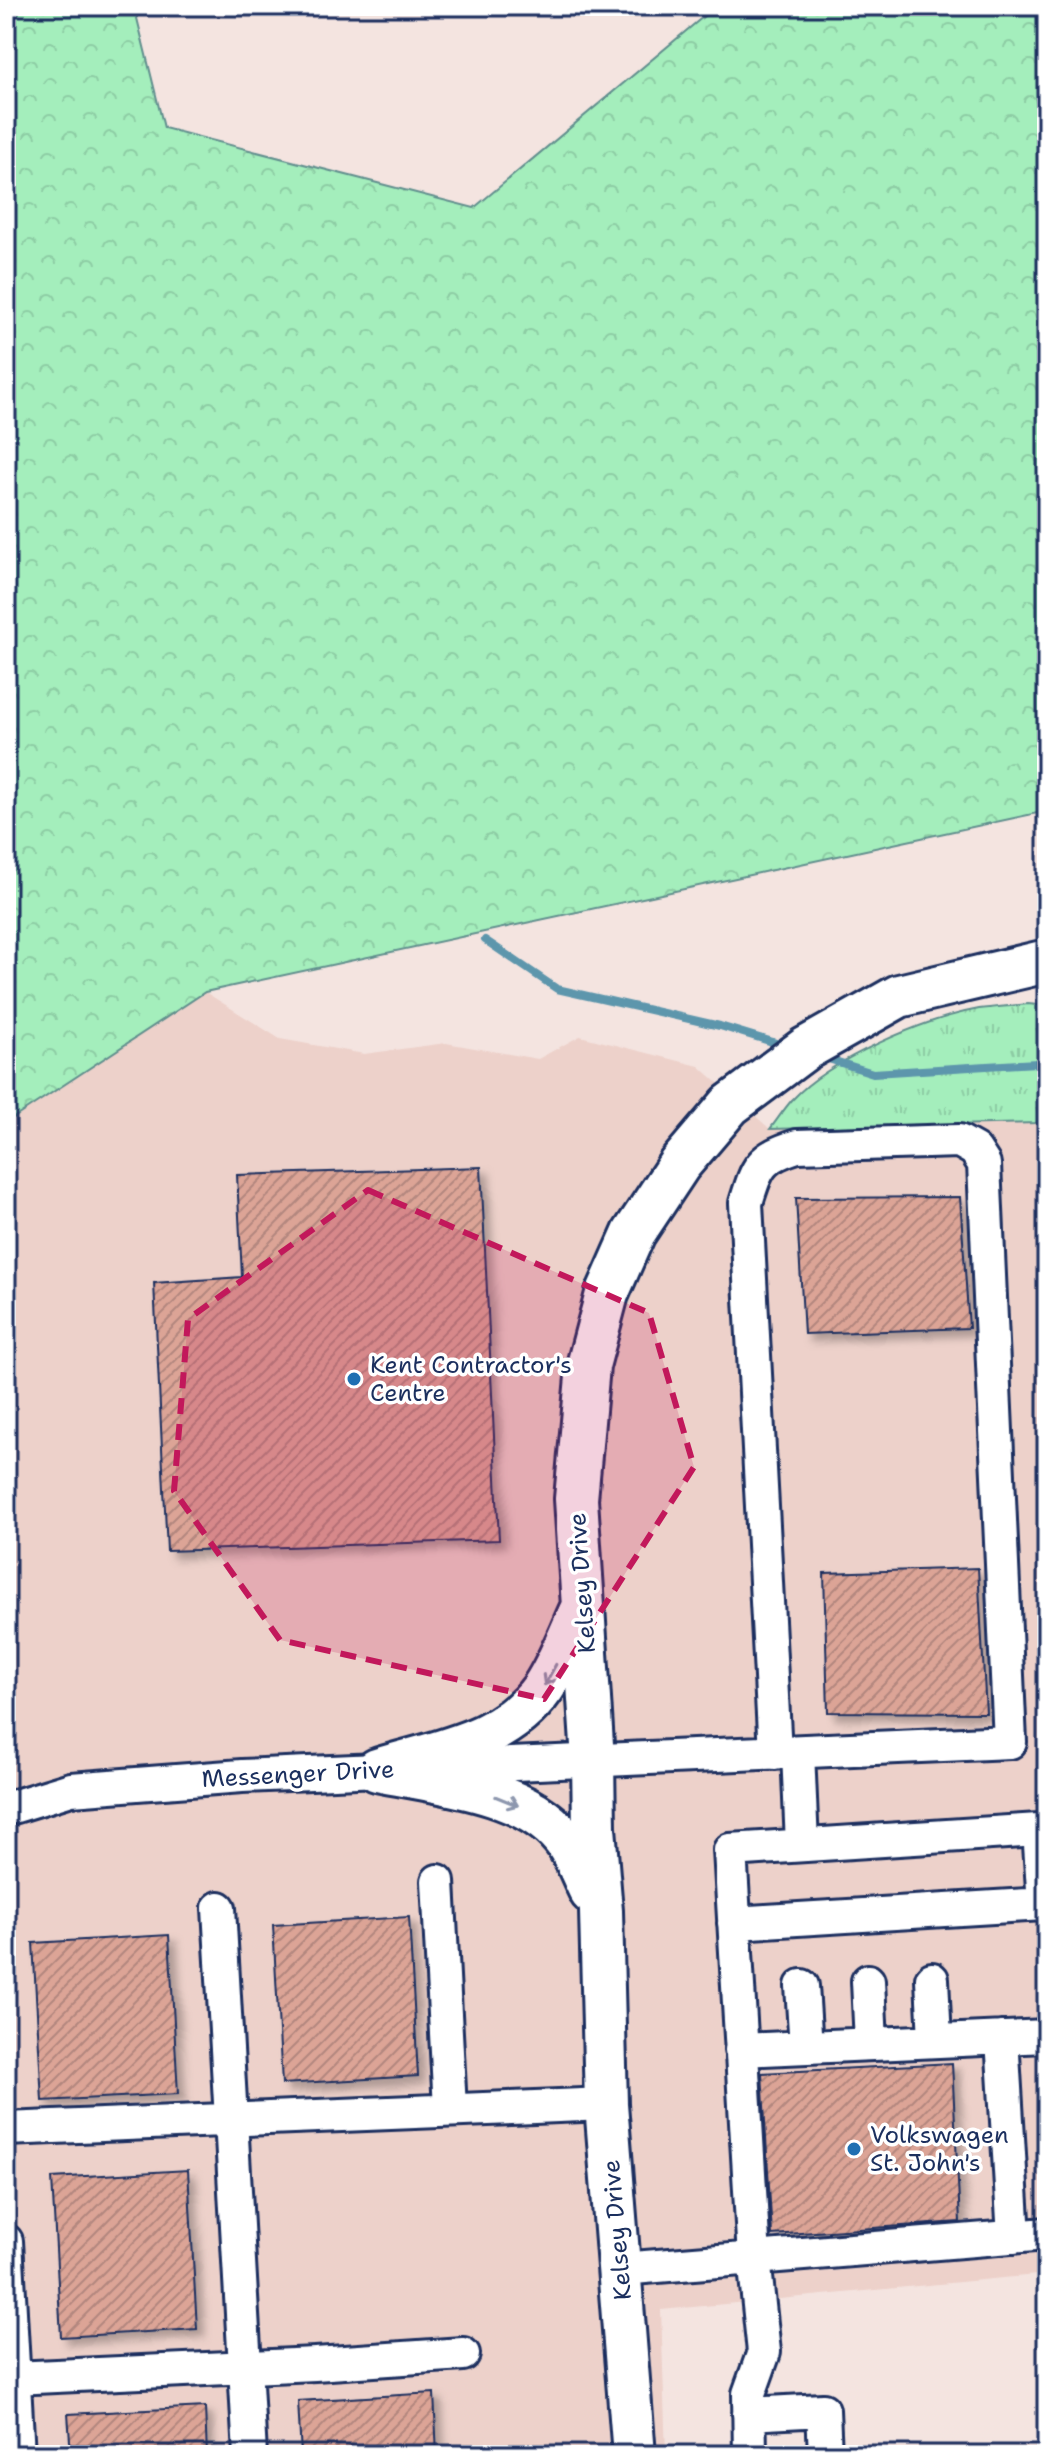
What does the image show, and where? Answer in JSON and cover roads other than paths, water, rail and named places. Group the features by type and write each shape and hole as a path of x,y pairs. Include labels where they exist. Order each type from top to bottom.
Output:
{"main road":[{"name":"Kelsey Drive","path":"634,2455 606,2104 601,1911 576,1499 588,1366 607,1294 634,1233 679,1165 730,1105 805,1049 899,996 1047,961"},
{"path":"377,1770 489,1736 509,1722 542,1689 554,1670 583,1605"},
{"path":"377,1770 486,1793 517,1804 541,1819 564,1839 601,1911"}],"street":[{"path":"787,1752 1010,1742 984,1164 975,1150 959,1141 797,1146 775,1153 757,1170 746,1203 787,1752 802,1845"},
{"name":"Messenger Drive","path":"6,1809 71,1789 377,1770 787,1752"},
{"path":"734,1923 1044,1904 1039,1830 730,1850 734,1923 741,2050 754,2258 764,2352 749,2394 750,2455"},
{"path":"438,1881 450,2109"},
{"path":"219,1908 250,2455"},
{"path":"932,1979 935,2040"},
{"path":"868,1981 871,2043"},
{"path":"802,1986 806,2047"},
{"path":"741,2050 1047,2036"},
{"path":"1002,2038 1014,2237"},
{"path":"6,2129 606,2104"},
{"path":"621,2269 1047,2234"},
{"path":"6,2241 18,2455"},
{"path":"13,2378 463,2354"},
{"path":"749,2414 823,2410 825,2455"}],"waterway":[{"path":"485,940 557,989 720,1026 786,1046"},
{"path":"822,1057 873,1073 1037,1063"}],"place":[{"name":"Kent Contractor's Centre","path":"354,1379"},
{"name":"Volkswagen St. John's","path":"854,2149"}]}
